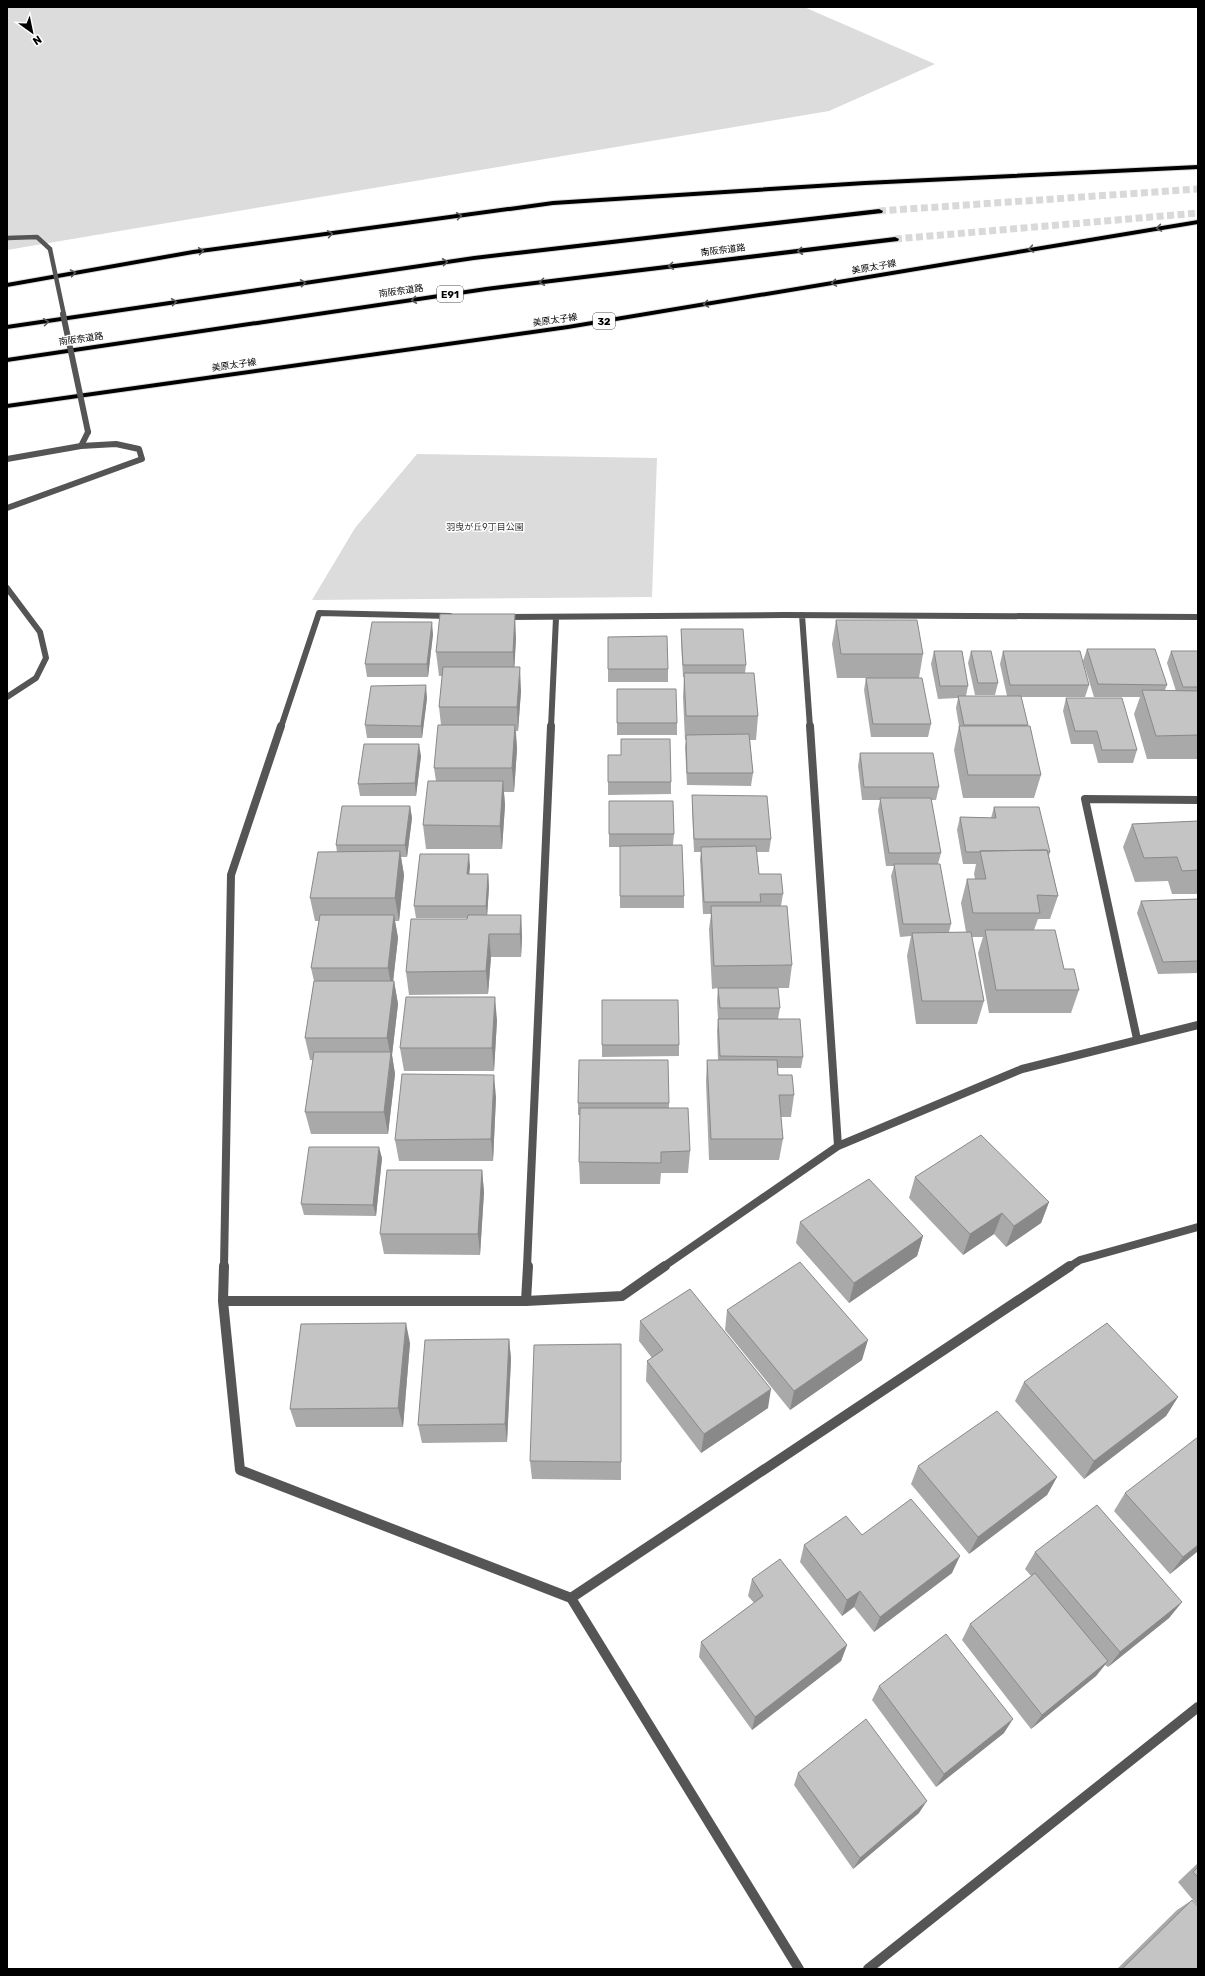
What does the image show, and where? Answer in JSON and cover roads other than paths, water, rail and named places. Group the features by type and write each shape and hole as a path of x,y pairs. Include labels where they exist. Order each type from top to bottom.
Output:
{"highway":[{"name":"南阪奈道路","path":"7,327 474,258 879,211"},
{"name":"南阪奈道路","path":"7,360 486,289 895,239"}],"main road":[{"path":"7,285 193,252 553,203 865,183 1198,167"},
{"name":"美原太子線","path":"7,406 568,327 1198,222"}],"street":[{"path":"7,238 37,237 50,249 88,432 81,446"},
{"path":"7,459 81,446 116,444 139,449 142,459 7,508"},
{"path":"7,588 40,632 46,658 36,678 7,698"},
{"path":"461,616 319,613 231,875 223,1301 240,1470 571,1598 799,1969"},
{"path":"802,615 838,1146"},
{"path":"493,617 556,618 802,615 1198,617"},
{"path":"526,1301 556,618"},
{"path":"1137,1039 1085,799 1198,800"},
{"path":"223,1301 526,1301 622,1296 838,1146 1022,1069 1137,1039 1198,1025"},
{"path":"571,1598 1080,1260 1198,1227"},
{"path":"868,1969 1198,1707"}],"tunnel":[{"path":"879,211 1198,189"},
{"path":"895,239 1198,213"}],"park label":[{"name":"羽曳が丘9丁目公園","path":"485,527"}]}
